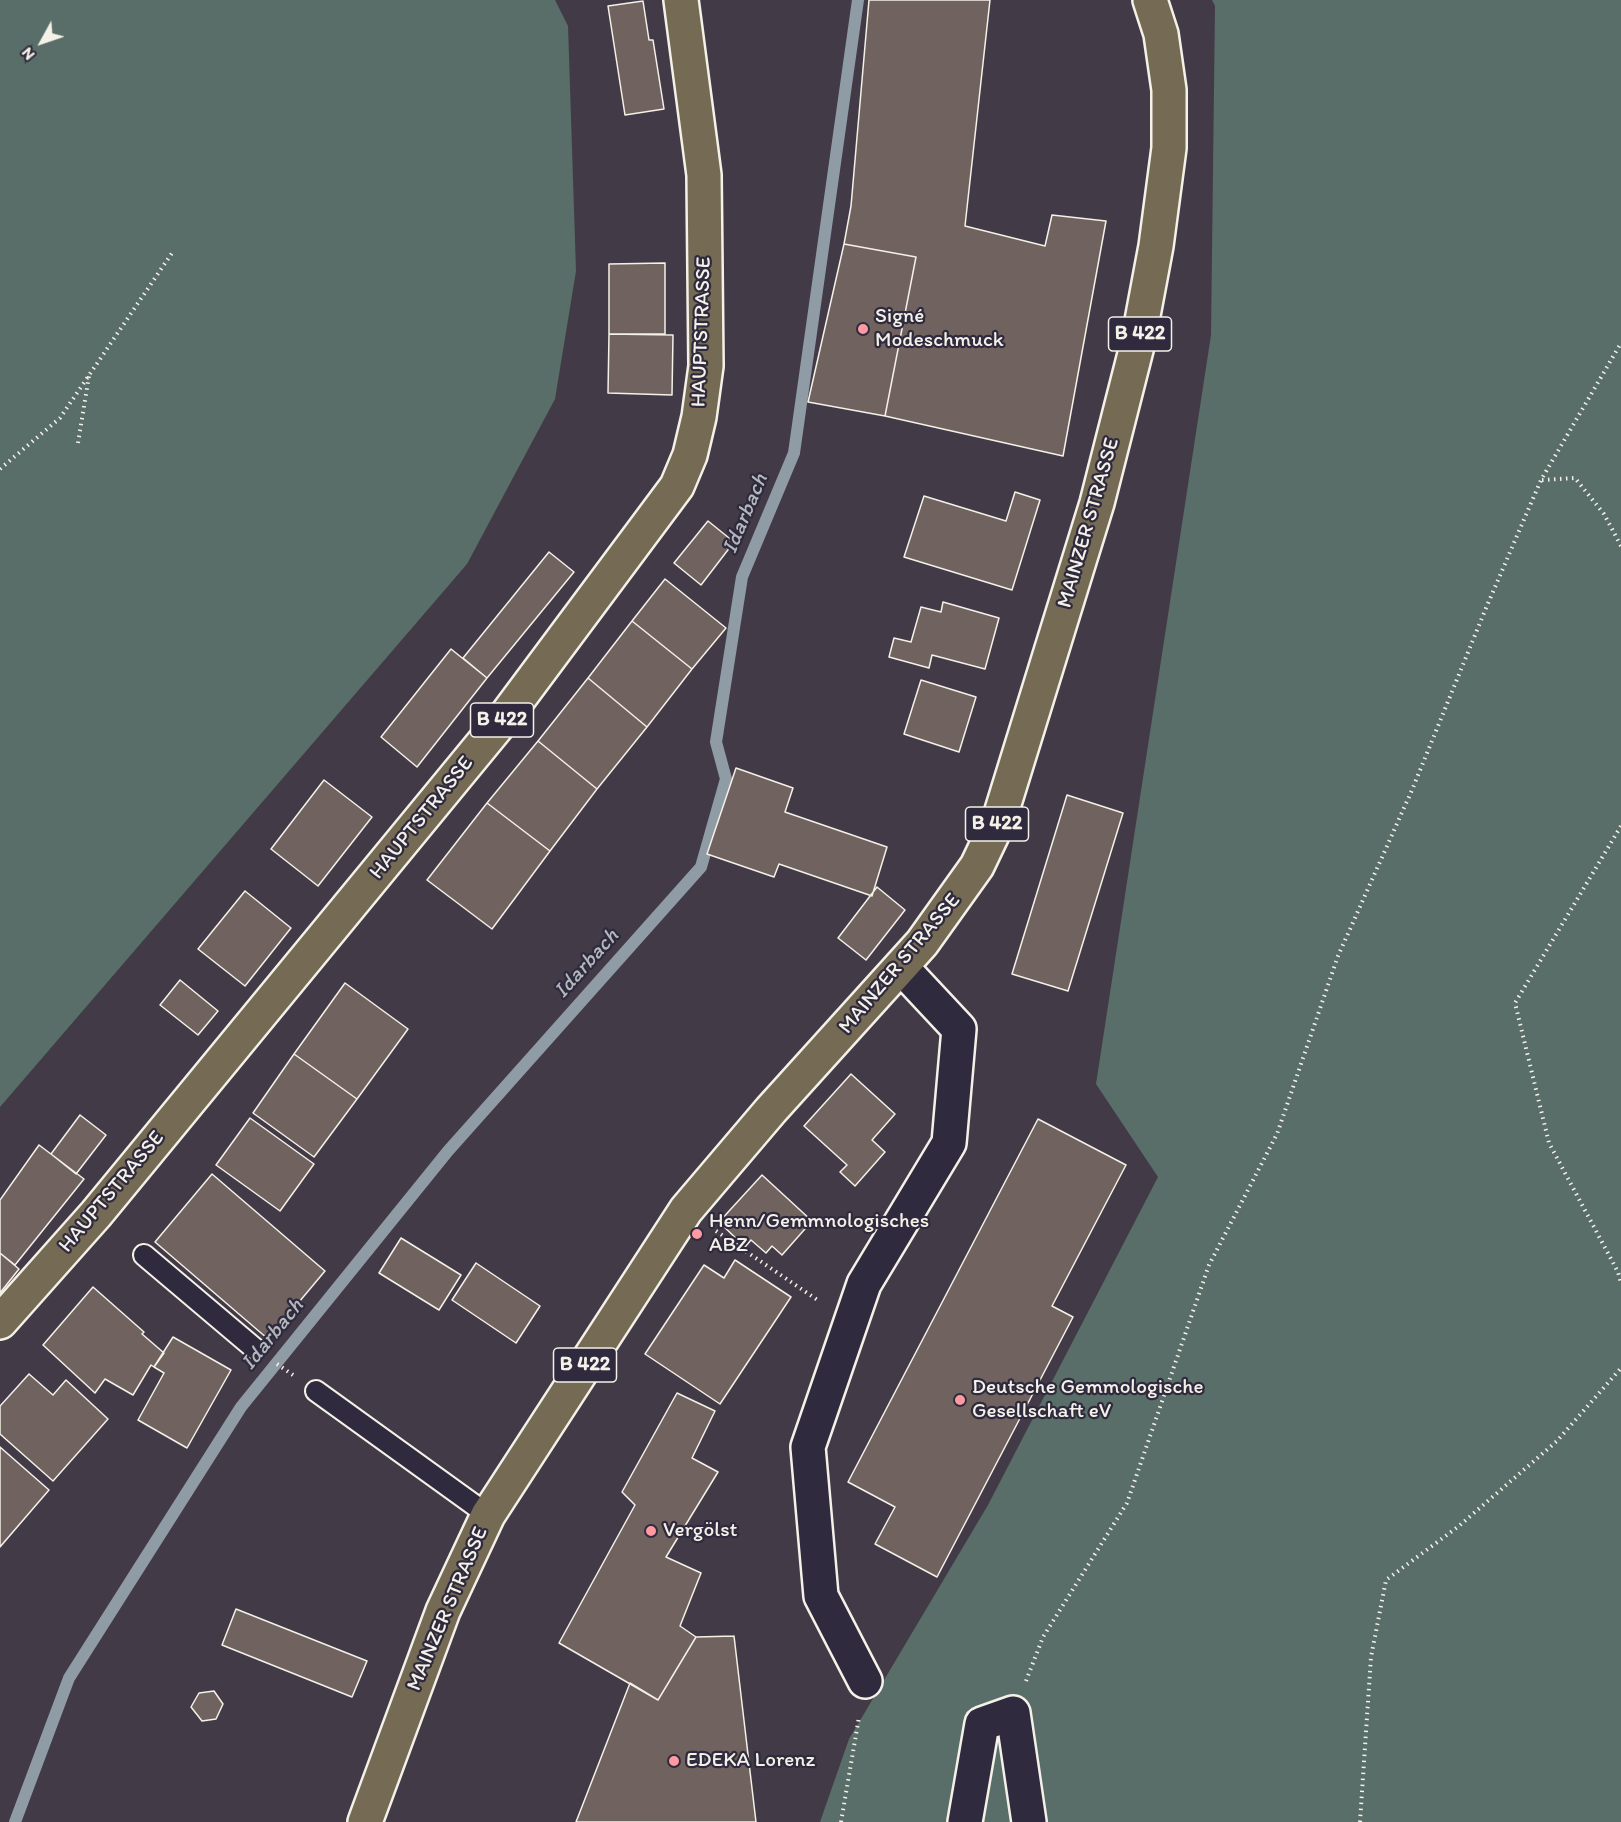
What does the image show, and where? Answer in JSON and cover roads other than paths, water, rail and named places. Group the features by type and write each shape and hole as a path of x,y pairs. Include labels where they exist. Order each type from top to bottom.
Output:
{"main road":[{"name":"HAUPTSTRASSE","path":"0,1322 96,1214 508,713 677,486 690,455 699,417 706,366 704,175 681,0"},
{"name":"MAINZER STRASSE","path":"365,1822 443,1611 488,1515 686,1210 771,1110 902,968 952,904 977,866 999,820 1018,765 1103,480 1138,342 1156,246 1169,148 1169,90 1161,34 1150,0"}],"street":[{"path":"865,1681 821,1596 808,1447 864,1284 949,1143 959,1029 902,968"},
{"path":"965,1822 982,1724 1013,1713 1029,1822"}],"lane":[{"path":"144,1255 254,1348"},
{"path":"316,1390 488,1515"}],"waterway":[{"name":"Idarbach","path":"15,1822 69,1678 241,1407 448,1151 701,867 726,779 716,742 742,577 794,453 858,0"}],"place":[{"name":"Signé Modeschmuck","path":"863,329"},
{"name":"Henn/Gemmnologisches ABZ","path":"697,1234"},
{"name":"Deutsche Gemmologische Gesellschaft eV","path":"960,1400"},
{"name":"Vergölst","path":"651,1531"},
{"name":"EDEKA Lorenz","path":"674,1761"}]}
